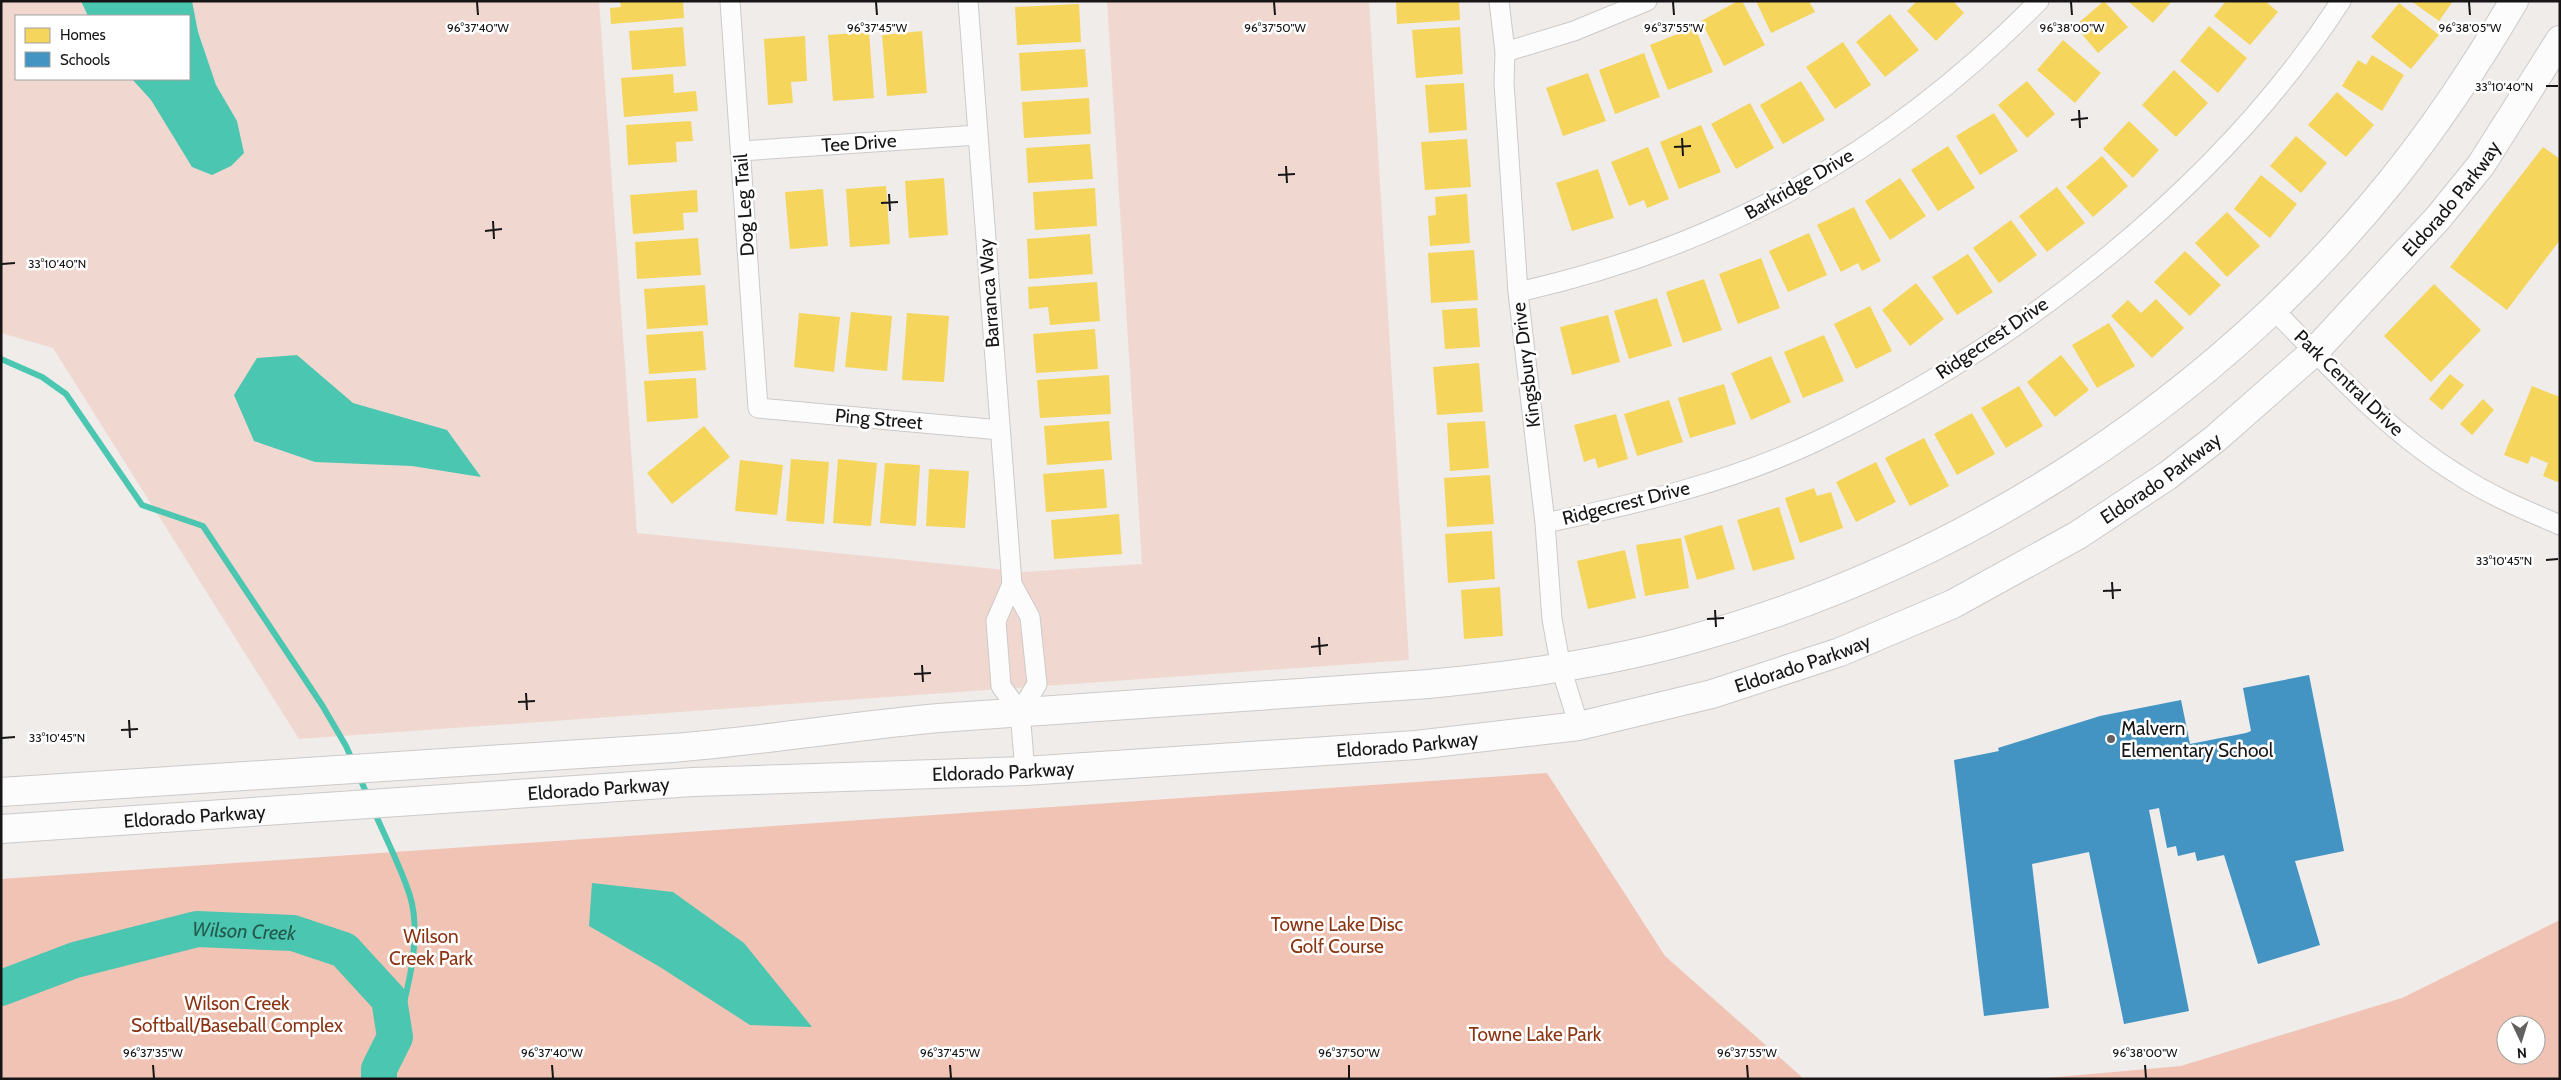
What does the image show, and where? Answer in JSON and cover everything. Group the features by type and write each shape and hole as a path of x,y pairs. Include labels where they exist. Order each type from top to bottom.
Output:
{"main road":[{"name":"Eldorado Parkway","path":"1,792 672,748 790,737 888,722 1428,684 1501,677 1561,668 1686,641 1794,606 1901,561 1969,529 2082,462 2141,420 2211,364 2273,308 2324,256 2393,179 2448,105 2514,1"},
{"name":"Eldorado Parkway","path":"1,829 694,782 1025,771 1416,746 1579,726 1712,694 1776,674 1897,629 1962,599 2078,535 2167,476 2215,439 2314,351 2438,218 2480,166 2560,40"}],"street":[{"name":"Dog Leg Trail","path":"730,1 758,408"},
{"name":"Barranca Way","path":"968,1 1012,584 1030,617 1037,684 1020,712 1001,686 996,621 1012,584"},
{"name":"Kingsbury Drive","path":"1499,1 1505,52 1504,83 1518,292 1544,523 1552,619 1561,668 1579,726"},
{"path":"1505,52 1574,31 1648,1"},
{"name":"Barkridge Drive","path":"1518,292 1568,281 1658,253 1752,213 1834,167 1919,109 1998,43 2039,1"},
{"name":"Ridgecrest Drive","path":"1544,523 1630,505 1720,479 1815,442 1905,395 2000,336 2096,266 2187,186 2264,104 2326,25 2341,1"},
{"name":"Tee Drive","path":"741,151 978,135"},
{"name":"Park Central Drive","path":"2273,308 2366,405 2413,444 2458,475 2512,504 2560,525"},
{"name":"Ping Street","path":"758,408 1000,430"},
{"path":"1020,712 1025,771"}],"shaded area":[{"path":"1,1 599,1 637,533 1025,572 1142,564 1107,1 1369,1 1409,660 299,739 53,348 1,333"},
{"path":"81,1 192,1 198,32 216,85 237,121 244,153 231,166 212,175 192,167 151,100 133,80 190,80 190,15 88,15"},
{"path":"297,355 353,403 447,430 481,477 412,466 315,462 254,441 234,395 257,358"},
{"path":"592,883 673,892 744,943 812,1027 750,1025 660,967 589,926"}],"green space":[{"path":"1547,773 1665,956 1804,1079 1,1079 1,879"},
{"path":"2560,920 2560,1079 2035,1079 2181,1066 2402,998"}],"building: Homes":[{"path":"620,1 683,1 684,18 611,24 610,8 621,7"},
{"path":"1396,1 1459,1 1460,20 1397,24"},
{"path":"1738,1 1742,1 1765,45 1724,66 1701,21"},
{"path":"1756,1 1809,1 1815,12 1771,33"},
{"path":"1917,1 1953,1 1964,13 1936,41 1907,11"},
{"path":"2104,1 2128,27 2098,53 2075,26"},
{"path":"2128,1 2172,1 2153,23"},
{"path":"2226,1 2265,1 2278,12 2250,45 2214,16"},
{"path":"2411,1 2453,1 2439,21"},
{"path":"2399,3 2439,35 2411,69 2371,37"},
{"path":"1079,4 1081,42 1017,45 1015,7"},
{"path":"1890,14 1919,50 1885,77 1856,42"},
{"path":"2209,26 2247,58 2218,93 2180,61"},
{"path":"683,27 686,66 632,70 629,31"},
{"path":"1460,27 1463,74 1416,78 1412,30"},
{"path":"1695,27 1713,72 1668,90 1650,45"},
{"path":"922,31 927,93 887,96 882,35"},
{"path":"869,32 874,98 833,101 828,35"},
{"path":"805,36 807,81 791,82 793,103 768,105 764,39"},
{"path":"2063,40 2101,73 2075,103 2037,70"},
{"path":"1843,42 1871,85 1835,109 1806,67"},
{"path":"1085,49 1088,87 1021,91 1019,53"},
{"path":"1644,53 1660,97 1615,114 1599,70"},
{"path":"2372,55 2404,75 2382,111 2342,86 2358,60 2366,65"},
{"path":"2174,70 2208,103 2176,137 2142,105"},
{"path":"1588,73 1606,121 1563,136 1546,88"},
{"path":"673,74 674,93 696,91 698,111 624,117 621,78"},
{"path":"1801,81 1825,120 1783,144 1760,105"},
{"path":"2027,81 2055,114 2027,138 1998,105"},
{"path":"1464,83 1467,130 1429,133 1425,85"},
{"path":"2337,92 2374,125 2346,157 2308,125"},
{"path":"1089,98 1091,134 1024,138 1022,102"},
{"path":"1750,103 1774,148 1736,169 1711,124"},
{"path":"1994,113 2018,151 1980,175 1956,136"},
{"path":"691,121 693,141 676,142 677,162 628,165 626,125"},
{"path":"2129,121 2159,150 2133,178 2103,149"},
{"path":"1701,125 1721,172 1679,189 1660,142"},
{"path":"2296,136 2327,163 2301,193 2270,166"},
{"path":"1467,139 1471,187 1425,190 1421,142"},
{"path":"1090,144 1093,179 1028,183 1026,148"},
{"path":"1948,146 1975,188 1938,211 1911,170"},
{"path":"1648,147 1669,199 1647,208 1644,200 1629,206 1611,162"},
{"path":"2543,147 2560,159 2560,240 2507,310 2450,267"},
{"path":"2102,156 2128,186 2093,217 2066,187"},
{"path":"1598,169 1614,218 1572,231 1556,183"},
{"path":"2261,175 2297,204 2270,238 2234,209"},
{"path":"944,178 948,235 909,238 905,181"},
{"path":"1900,178 1926,216 1890,240 1865,201"},
{"path":"886,186 890,244 850,247 846,189"},
{"path":"2057,187 2085,223 2047,252 2019,216"},
{"path":"1095,188 1097,226 1035,230 1033,192"},
{"path":"823,189 828,246 790,249 785,192"},
{"path":"697,190 698,212 683,213 684,230 633,234 630,195"},
{"path":"1467,194 1470,243 1430,246 1428,216 1436,215 1435,197"},
{"path":"1854,207 1881,261 1862,271 1858,263 1841,272 1817,225"},
{"path":"2227,212 2260,246 2227,277 2195,243"},
{"path":"2011,220 2037,255 1999,283 1973,248"},
{"path":"1809,233 1827,275 1788,292 1769,251"},
{"path":"1090,234 1093,274 1029,279 1027,239"},
{"path":"698,238 701,275 637,279 635,242"},
{"path":"1474,250 1478,300 1431,303 1428,253"},
{"path":"2185,251 2221,285 2190,316 2154,282"},
{"path":"1968,254 1993,292 1957,315 1932,277"},
{"path":"1761,258 1780,308 1738,324 1719,274"},
{"path":"1704,279 1722,330 1683,343 1666,292"},
{"path":"1097,282 1100,321 1050,325 1048,307 1029,309 1028,287"},
{"path":"1916,283 1944,319 1910,346 1882,310"},
{"path":"2434,284 2481,330 2431,382 2384,336"},
{"path":"705,285 708,325 647,329 644,289"},
{"path":"1657,298 1672,346 1629,359 1614,311"},
{"path":"2156,299 2184,328 2152,358 2111,316 2128,300 2141,313"},
{"path":"1870,306 1892,351 1856,369 1834,324"},
{"path":"1477,308 1480,347 1445,349 1442,310"},
{"path":"851,312 892,316 887,371 845,367"},
{"path":"799,313 840,317 834,372 794,367"},
{"path":"907,313 949,316 944,382 902,380"},
{"path":"1608,315 1620,362 1572,375 1560,327"},
{"path":"2109,323 2135,366 2097,388 2072,345"},
{"path":"1095,329 1098,369 1036,373 1033,334"},
{"path":"703,331 706,370 649,374 646,335"},
{"path":"1824,335 1844,381 1803,398 1784,352"},
{"path":"2061,355 2089,390 2055,417 2027,382"},
{"path":"1771,356 1791,402 1751,420 1731,373"},
{"path":"1479,363 1483,412 1437,415 1433,367"},
{"path":"2450,374 2464,385 2442,410 2429,399"},
{"path":"1109,375 1111,414 1040,418 1037,380"},
{"path":"696,378 698,418 647,422 644,381"},
{"path":"1724,384 1736,424 1690,438 1678,398"},
{"path":"2019,386 2043,426 2006,448 1981,408"},
{"path":"2532,386 2560,397 2560,483 2543,476 2548,463 2531,456 2528,464 2504,455"},
{"path":"2483,399 2494,410 2472,435 2460,424"},
{"path":"1669,400 1683,442 1637,456 1624,414"},
{"path":"1972,413 1995,454 1957,475 1934,434"},
{"path":"1616,414 1628,459 1598,468 1595,458 1584,462 1574,425"},
{"path":"1109,421 1112,460 1047,465 1044,426"},
{"path":"1485,421 1489,468 1450,471 1447,423"},
{"path":"704,426 730,457 672,504 647,473"},
{"path":"1924,438 1949,486 1910,506 1885,458"},
{"path":"791,459 829,462 824,524 786,521"},
{"path":"838,459 877,463 871,526 833,523"},
{"path":"740,460 783,465 777,515 735,511"},
{"path":"1876,462 1896,502 1856,522 1836,482"},
{"path":"885,463 920,465 916,526 880,523"},
{"path":"929,469 969,471 965,528 926,526"},
{"path":"1104,469 1107,508 1046,512 1043,474"},
{"path":"1490,475 1494,524 1447,527 1444,478"},
{"path":"1814,488 1817,496 1831,492 1843,528 1800,543 1785,498"},
{"path":"1779,507 1795,559 1753,571 1737,520"},
{"path":"1119,514 1122,554 1054,559 1051,520"},
{"path":"1722,525 1735,569 1697,580 1684,536"},
{"path":"1492,531 1495,579 1448,583 1445,534"},
{"path":"1681,538 1689,588 1645,596 1636,545"},
{"path":"1625,550 1636,598 1588,609 1577,561"},
{"path":"1500,587 1503,636 1464,639 1461,590"}],"building: Schools":[{"path":"2309,675 2344,851 2295,861 2320,945 2258,964 2224,855 2197,861 2195,852 2178,856 2176,846 2167,848 2159,808 2149,810 2189,1011 2124,1024 2089,852 2032,864 2049,1008 1984,1016 1954,760 1999,751 1998,748 2100,716 2181,700 2190,744 2246,733 2251,731 2243,688"}],"waterway":[{"path":"1,359 42,377 66,394 142,505 203,526 322,705 353,762"},
{"path":"359,776 368,797"},
{"path":"374,811 402,874 414,912 415,930 412,967 395,1037"},
{"name":"Wilson Creek","path":"1,988 75,960 197,929 293,933 344,950 389,999 395,1037 379,1069 379,1079"}],"place":[{"name":"Malvern Elementary School","path":"2111,739"}],"park label":[{"name":"Towne Lake Disc Golf Course","path":"1337,935"},
{"name":"Wilson Creek Park","path":"431,947"},
{"name":"Wilson Creek Softball/Baseball Complex","path":"237,1014"},
{"name":"Towne Lake Park","path":"1535,1034"}]}
